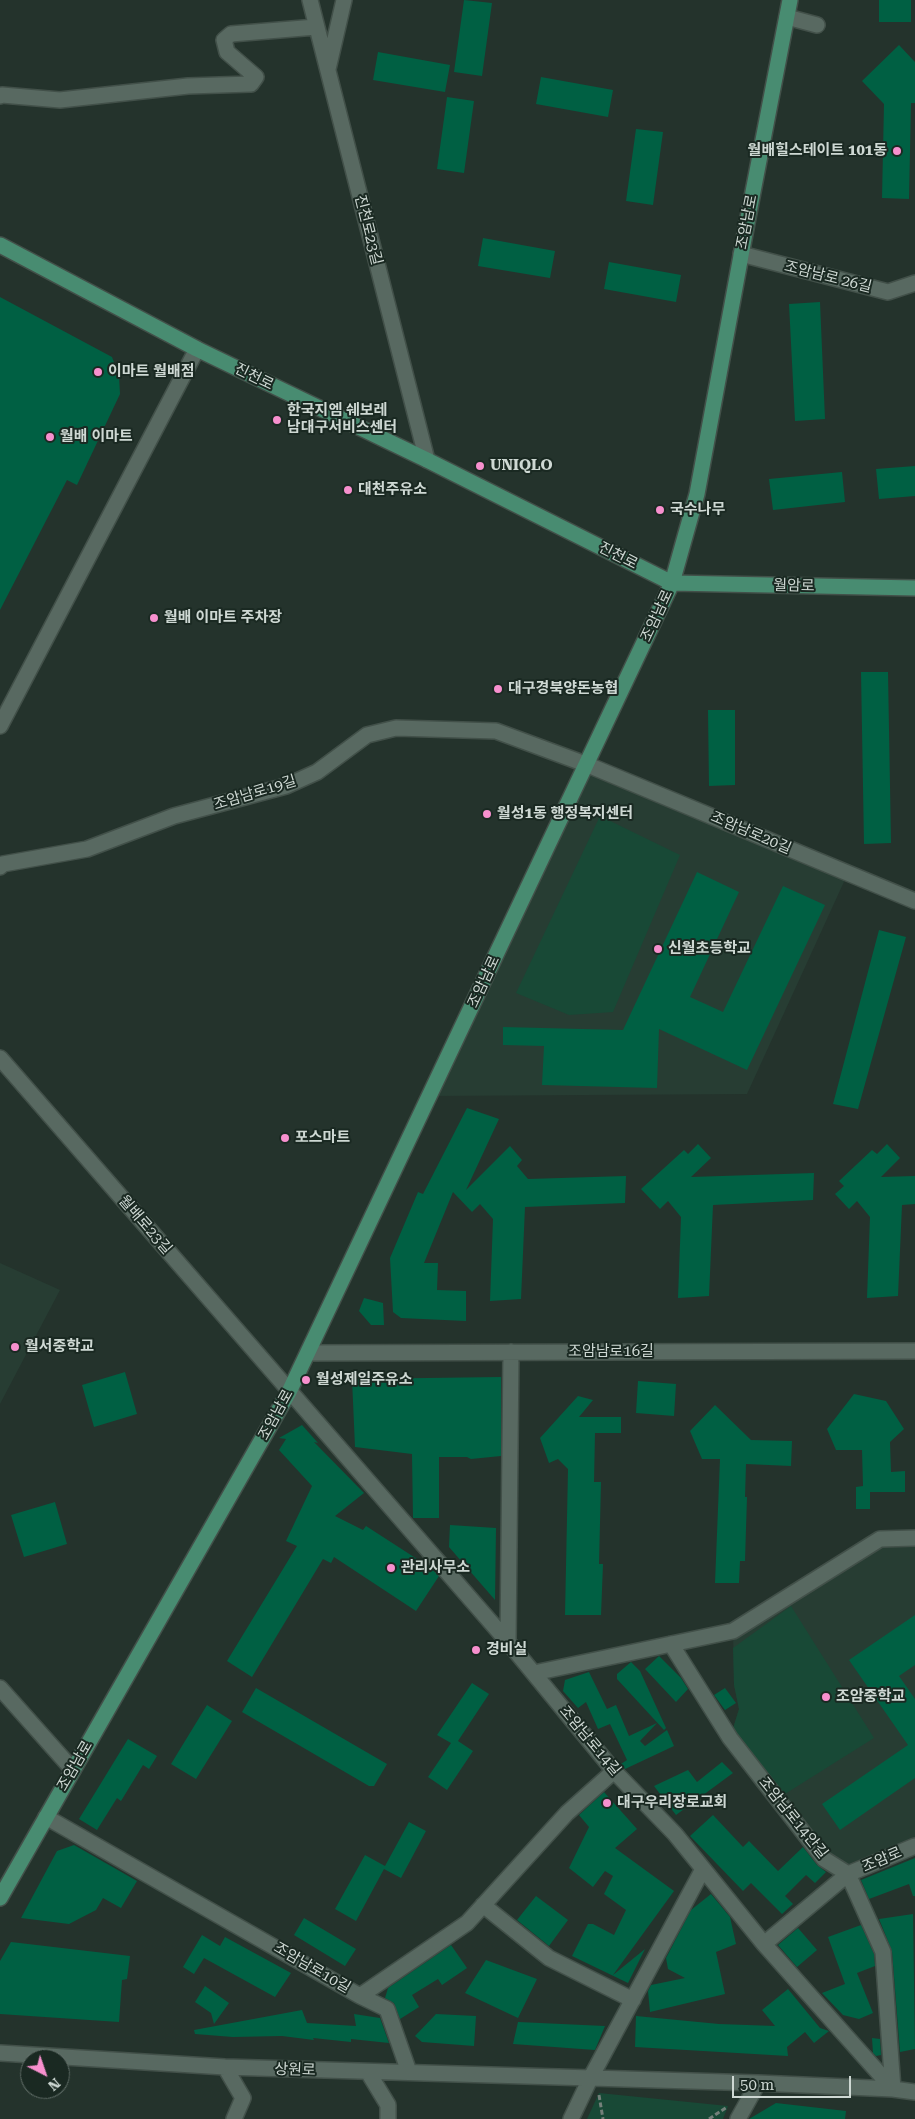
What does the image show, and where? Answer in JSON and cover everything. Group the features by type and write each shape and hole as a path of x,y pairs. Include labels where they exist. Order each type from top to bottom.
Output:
{"main road":[{"name":"조암남로","path":"0,1898 289,1392 588,765 672,583 697,494 790,0"},
{"name":"진천로","path":"0,245 197,349 428,460 672,583"},
{"name":"월암로","path":"672,583 915,588"}],"street":[{"name":"진천로23길","path":"310,0 428,460"},
{"path":"328,72 344,0"},
{"path":"787,17 818,25"},
{"path":"0,96 60,100 188,86 251,84 256,77 227,52 224,40 231,34 316,27"},
{"name":"조암남로 26길","path":"741,254 888,292 915,283"},
{"path":"0,726 197,349"},
{"name":"조암남로19길","path":"0,867 3,864 87,849 174,816 286,786 317,772 367,735 396,728 496,731 588,765"},
{"name":"조암남로20길","path":"588,765 915,901"},
{"name":"월배로23길","path":"0,1058 289,1392"},
{"name":"조암남로16길","path":"308,1353 915,1351"},
{"path":"508,1642 511,1352"},
{"name":"조암남로14길","path":"289,1392 508,1642 614,1771 675,1834 764,1944 893,2089"},
{"path":"534,1673 733,1631 880,1539 915,1538"},
{"name":"조암남로14안길","path":"671,1644 730,1738 824,1860 848,1874"},
{"path":"0,1688 73,1770"},
{"name":"조암남로10길","path":"46,1817 360,1996 467,1923 567,1813 614,1771"},
{"name":"조암로","path":"764,1944 848,1874 915,1846"},
{"path":"571,2119 590,2079 703,1869"},
{"path":"848,1874 882,1952 893,2089"},
{"path":"483,1904 549,1958 633,2000"},
{"path":"360,1996 387,2009 409,2072"},
{"name":"상원로","path":"0,2054 225,2067 758,2083 893,2089 915,2092"},
{"path":"225,2067 243,2098 234,2119"},
{"path":"368,2072 388,2105 388,2119"},
{"path":"738,2119 758,2083"}],"path":[{"path":"599,2093 603,2119"},
{"path":"709,2119 728,2106"}],"shaded area":[{"name":"신월초등학교","path":"588,765 848,873 747,1094 430,1096"},
{"name":"월서중학교","path":"0,1263 60,1290 0,1404"},
{"name":"조암중학교","path":"915,1538 915,1846 848,1874 824,1859 730,1738 739,1709 734,1685 733,1631 880,1539"}],"green space":[{"path":"600,816 680,855 613,1012 569,1015 516,993"},
{"path":"791,1606 874,1738 777,1799 730,1738 739,1709 734,1685 733,1648"},
{"path":"599,2093 728,2106 723,2119 587,2119"}],"building":[{"path":"464,0 492,3 482,76 454,72"},
{"path":"879,0 911,0 911,22 879,22"},
{"name":"월배힐스테이트 101동","path":"899,45 915,62 915,103 911,103 909,199 882,198 884,104 862,81"},
{"path":"378,52 450,65 445,92 373,80"},
{"path":"541,77 613,90 608,117 536,104"},
{"path":"447,97 474,101 464,173 437,169"},
{"path":"636,129 663,132 653,205 626,201"},
{"path":"483,238 555,251 550,278 478,266"},
{"path":"609,262 681,275 676,302 604,289"},
{"name":"월배 이마트","path":"0,297 112,357 119,376 120,394 77,485 67,480 0,610"},
{"path":"820,302 825,419 795,421 789,304"},
{"path":"915,466 915,496 879,499 876,469"},
{"path":"842,472 845,502 773,510 769,479"},
{"path":"861,672 888,672 891,843 864,844"},
{"path":"708,710 735,710 735,785 709,786"},
{"path":"697,872 739,892 690,997 723,1012 783,886 825,905 747,1070 659,1029 657,1088 542,1085 544,1046 503,1045 503,1027 623,1030"},
{"path":"879,930 906,937 858,1109 833,1104"},
{"path":"467,1108 499,1119 466,1190 510,1146 522,1160 517,1166 528,1179 626,1176 625,1203 525,1207 521,1299 490,1301 493,1219 480,1204 472,1212 453,1192 424,1263 438,1263 437,1290 466,1291 466,1321 401,1318 393,1312 390,1258 418,1192 423,1194"},
{"path":"698,1144 711,1158 691,1177 814,1173 813,1200 713,1205 709,1296 678,1298 681,1217 668,1201 660,1209 641,1189 684,1150 688,1154"},
{"path":"887,1144 900,1158 881,1177 915,1176 915,1204 902,1205 898,1296 867,1298 870,1217 857,1201 849,1209 835,1194 844,1186 839,1181 872,1150 877,1154"},
{"path":"364,1298 383,1303 384,1325 371,1325 359,1311"},
{"path":"125,1372 137,1414 94,1427 82,1385"},
{"path":"501,1377 501,1456 471,1459 467,1457 439,1457 439,1518 413,1518 412,1454 355,1447 352,1379"},
{"path":"638,1381 676,1384 674,1416 636,1413"},
{"path":"854,1394 886,1401 904,1429 890,1442 891,1472 905,1471 905,1492 870,1492 870,1509 856,1509 856,1487 863,1486 862,1450 836,1450 827,1429"},
{"path":"578,1396 593,1400 579,1417 621,1417 621,1433 595,1433 594,1482 601,1482 599,1564 603,1564 601,1615 565,1615 568,1469 558,1459 549,1463 540,1438"},
{"path":"715,1405 751,1440 792,1441 791,1466 746,1464 745,1561 740,1561 739,1583 715,1583 720,1459 702,1459 690,1431"},
{"path":"302,1425 318,1443 314,1442 364,1493 335,1516 363,1530 366,1526 431,1568 439,1576 416,1611 334,1557 331,1563 323,1559 252,1677 227,1661 297,1546 286,1541 312,1486 279,1450 286,1439 279,1438"},
{"path":"55,1502 67,1544 24,1557 11,1515"},
{"path":"450,1525 496,1528 495,1600 449,1547"},
{"path":"915,1615 915,1665 899,1676 915,1699 915,1778 840,1830 822,1804 908,1745 849,1660"},
{"path":"659,1656 681,1678 688,1689 676,1702 645,1669"},
{"path":"631,1662 640,1671 666,1728 664,1730 617,1679 617,1674"},
{"path":"589,1672 607,1709 616,1705 629,1736 657,1723 640,1741 645,1746 667,1730 674,1746 625,1769 621,1764 627,1760 610,1724 598,1729 586,1702 578,1708 563,1691 565,1680"},
{"path":"472,1683 489,1694 458,1741 473,1751 447,1790 428,1777 451,1743 437,1735"},
{"path":"256,1688 387,1764 374,1786 369,1786 242,1712"},
{"path":"725,1688 736,1703 725,1710 714,1695"},
{"path":"207,1705 232,1721 196,1779 171,1764"},
{"path":"128,1739 157,1756 149,1769 143,1765 121,1801 117,1798 97,1830 79,1819"},
{"path":"722,1762 733,1773 676,1815 654,1786 688,1770 697,1782"},
{"path":"604,1792 637,1829 615,1848 674,1891 613,1975 645,1949 628,1983 572,1956 588,1924 593,1924 614,1935 626,1910 604,1894 613,1876 605,1871 593,1887 569,1868 589,1827 579,1815"},
{"path":"713,1815 743,1847 749,1841 778,1871 803,1847 817,1865 826,1872 815,1883 806,1875 785,1896 793,1904 782,1914 751,1883 743,1891 690,1836"},
{"path":"409,1822 426,1831 401,1878 384,1869 356,1921 335,1909 365,1855 385,1866"},
{"path":"74,1845 137,1881 121,1908 103,1898 96,1910 69,1924 21,1918 57,1851"},
{"path":"915,1858 915,1896 913,1896 909,1884 869,1899 861,1880"},
{"path":"711,1894 730,1917 736,1944 716,1952 725,1994 650,2012 648,1991 651,1985 685,1978 668,1969 666,1958 691,1910"},
{"path":"536,1896 568,1920 549,1946 517,1920"},
{"path":"913,1914 915,2049 900,2052 892,1951 879,1919"},
{"path":"304,1918 356,1949 345,1966 294,1935"},
{"path":"861,1925 874,1954 875,1966 857,1973 873,2013 859,2019 843,2015 822,1993 845,1984 828,1937"},
{"path":"798,1928 817,1950 797,1967 778,1945"},
{"path":"202,1935 220,1946 225,1937 291,1973 275,1997 204,1958 194,1974 183,1967"},
{"path":"11,1942 130,1956 127,1979 122,1980 119,2022 0,2014 0,1961"},
{"path":"451,1945 467,1968 442,1985 438,1979 412,1995 419,2007 400,2019 394,2003 385,1998 388,1988"},
{"path":"486,1960 537,1979 518,2018 465,1993"},
{"path":"205,1986 229,2003 214,2024 211,2013 195,2002"},
{"path":"788,1989 820,2028 829,2031 814,2043 805,2032 787,2047 788,2056 635,2047 636,2016 719,2024 775,2026 762,2010"},
{"path":"302,2010 307,2023 356,2026 354,2014 380,2018 389,2043 351,2039 351,2042 313,2038 314,2040 282,2036 233,2037 195,2034 194,2030"},
{"path":"436,2014 476,2016 474,2046 422,2042 415,2036"},
{"path":"518,2022 605,2026 595,2050 513,2044"},
{"path":"872,2038 880,2039 881,2055 876,2056 873,2053"},
{"path":"776,2103 846,2111 845,2119 749,2119"}],"place":[{"name":"월배힐스테이트 101동","path":"897,151"},
{"name":"이마트 월배점","path":"98,372"},
{"name":"한국지엠 쉐보레 남대구서비스센터","path":"277,420"},
{"name":"월배 이마트","path":"50,437"},
{"name":"UNIQLO","path":"480,466"},
{"name":"대천주유소","path":"348,490"},
{"name":"국수나무","path":"660,510"},
{"name":"월배 이마트 주차장","path":"154,618"},
{"name":"대구경북양돈농협","path":"498,689"},
{"name":"월성1동 행정복지센터","path":"487,814"},
{"name":"신월초등학교","path":"658,949"},
{"name":"포스마트","path":"285,1138"},
{"name":"월서중학교","path":"15,1347"},
{"name":"월성제일주유소","path":"306,1380"},
{"name":"관리사무소","path":"391,1568"},
{"name":"경비실","path":"476,1650"},
{"name":"조암중학교","path":"826,1697"},
{"name":"대구우리장로교회","path":"607,1803"}]}
